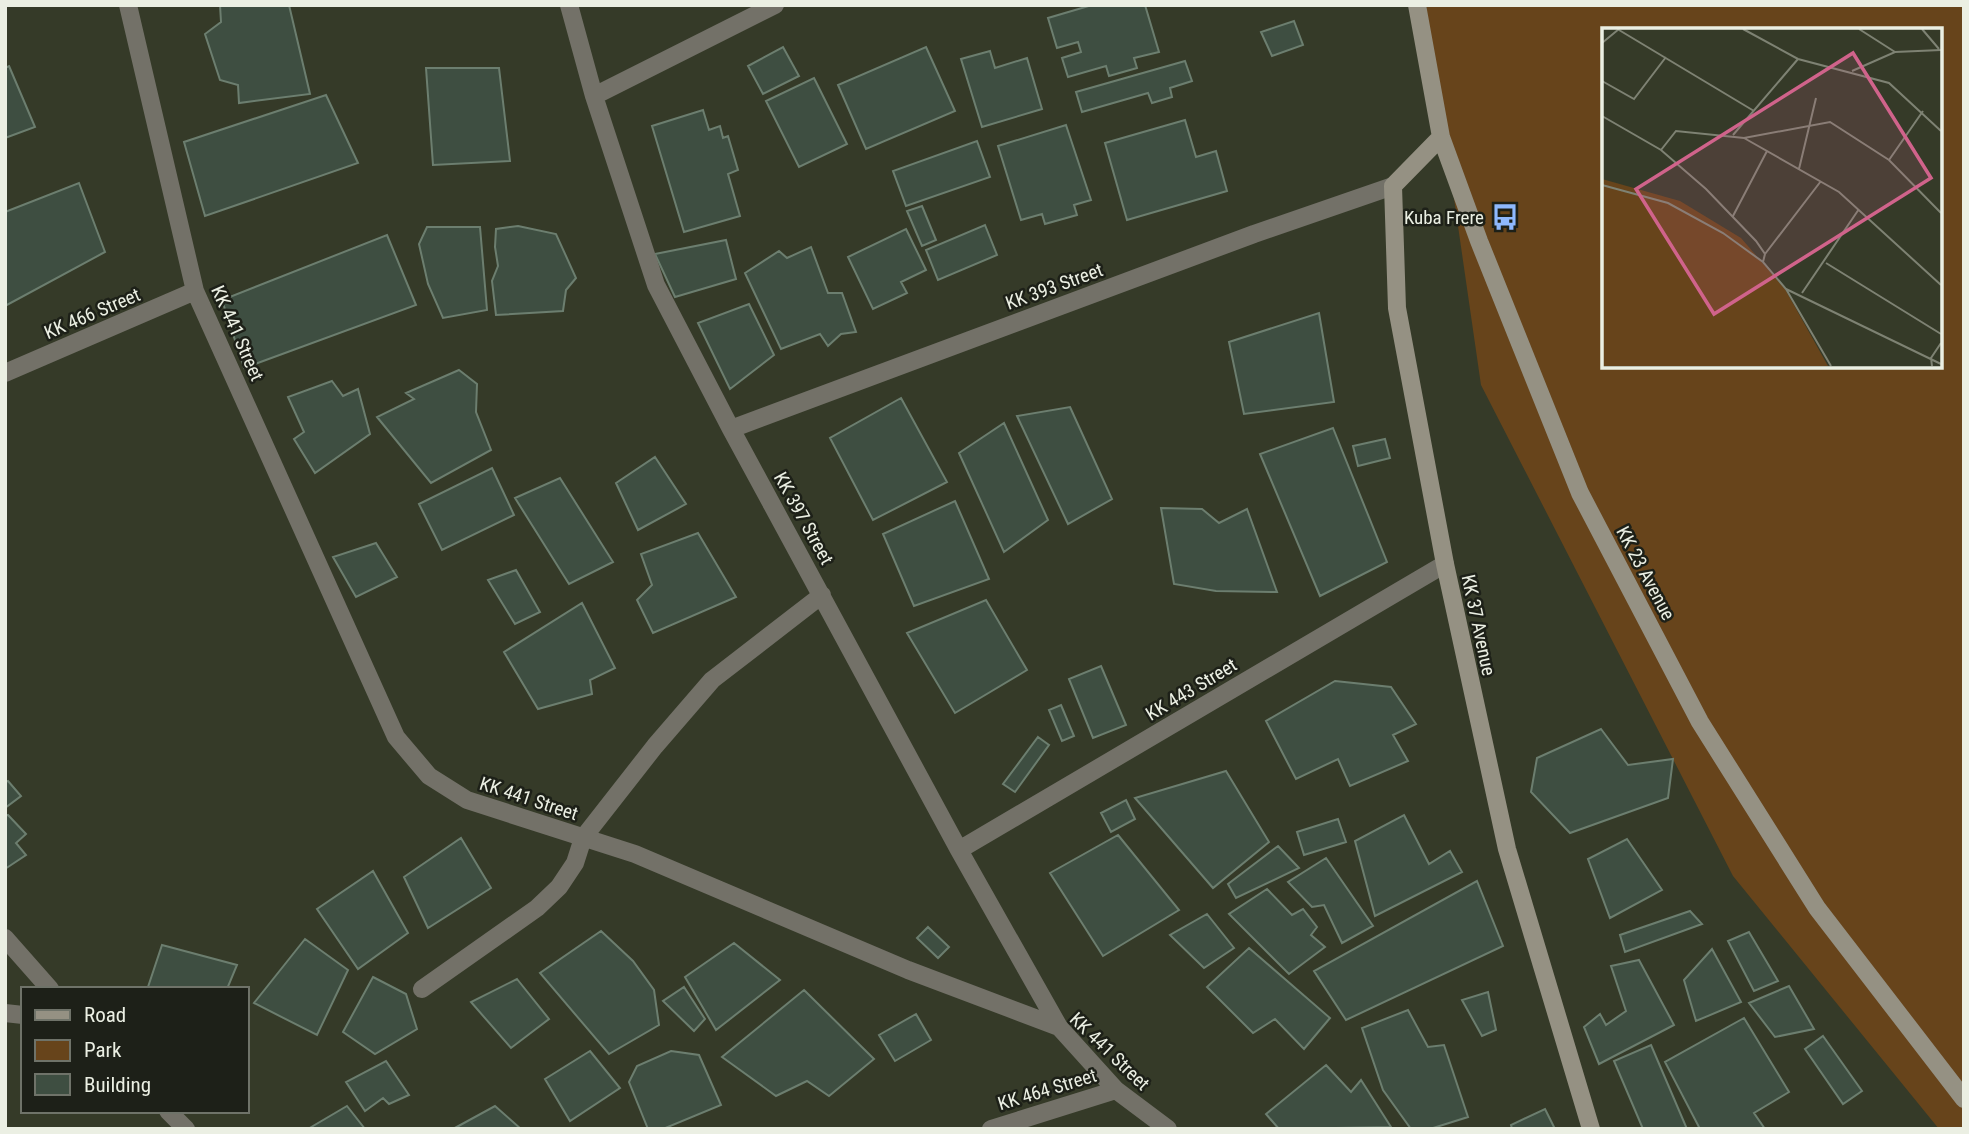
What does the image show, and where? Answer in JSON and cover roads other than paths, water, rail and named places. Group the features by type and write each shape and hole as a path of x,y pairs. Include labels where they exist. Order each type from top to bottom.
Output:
{"main road":[{"name":"KK 23 Avenue","path":"1417,5 1441,137 1479,241 1580,493 1700,722 1817,908 1964,1099"},
{"path":"1393,186 1441,137"},
{"name":"KK 37 Avenue","path":"1393,186 1397,308 1444,564 1507,849 1591,1129"}],"street":[{"name":"KK 441 Street","path":"128,5 195,291 396,737 429,776 467,800 635,854 908,970 1059,1027 1116,1090 1168,1129"},
{"name":"KK 397 Street","path":"569,5 594,96 656,285 959,850 1059,1027"},
{"path":"594,96 775,5"},
{"name":"KK 393 Street","path":"731,429 1254,234 1393,186"},
{"name":"KK 466 Street","path":"5,373 195,291"},
{"name":"KK 443 Street","path":"959,850 1444,564"},
{"path":"422,989 544,901 559,887 575,863 583,838 655,746 712,680 822,595"},
{"path":"5,938 48,987"},
{"name":"KK 464 Street","path":"991,1129 1116,1090"},
{"path":"170,1113 186,1129"}],"place":[{"name":"Kuba Frere","path":"1505,217"}]}
